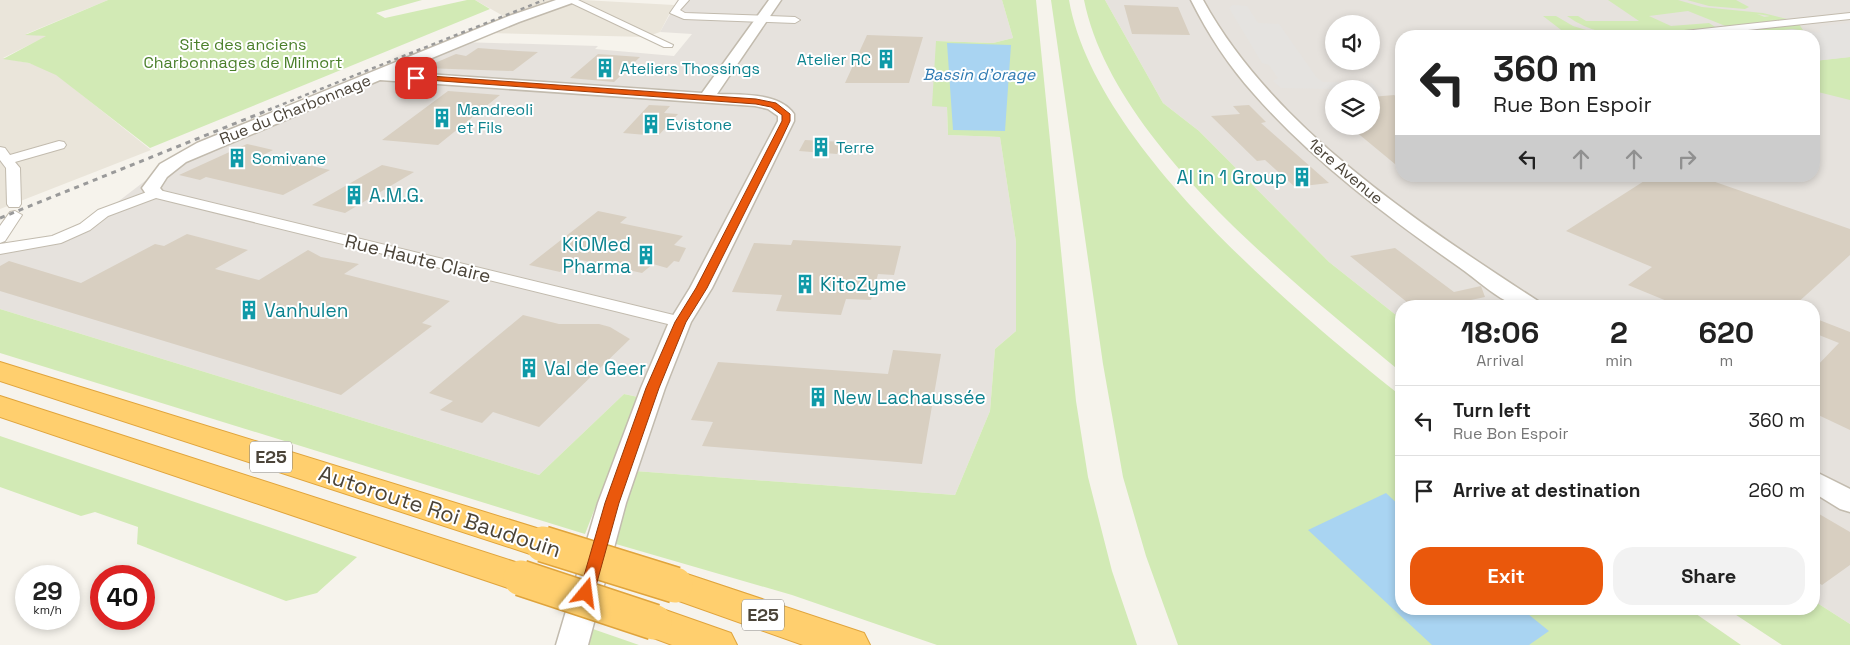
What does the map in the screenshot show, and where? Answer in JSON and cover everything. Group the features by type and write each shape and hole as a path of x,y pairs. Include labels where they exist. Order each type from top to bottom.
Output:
{"highway":[{"name":"Autoroute Roi Baudouin","path":"0,371 675,585 850,645"},
{"name":"Autoroute Roi Baudouin","path":"0,406 654,622 718,645"}],"street":[{"path":"569,0 668,45"},
{"name":"Rue du Charbonnage","path":"155,193 151,188 160,171 178,159 514,19 569,0"},
{"path":"684,0 675,10 675,13 684,16 795,20"},
{"path":"706,98 775,0"},
{"name":"1ère Avenue","path":"1197,0 1213,31 1243,72 1311,142 1416,226 1521,300"},
{"path":"1721,30 1850,16"},
{"path":"378,75 756,101 773,105 786,114 786,121 702,288 680,322 653,388 618,485 572,645"},
{"path":"0,238 15,210 15,175 4,155 59,145"},
{"path":"0,249 56,240 84,227 103,213 155,193"},
{"name":"Rue Haute Claire","path":"155,193 680,322"},
{"path":"1820,484 1850,502"}],"shaded area":[{"path":"0,0 108,0 26,34 47,36 3,58 29,63 52,71 151,150 0,209"},
{"path":"475,0 583,0 674,5 660,32 646,37 486,33 512,21"},
{"path":"678,0 1002,0 1013,38 993,43 936,41 947,107 948,135 1000,137 1016,242 1016,331 995,349 990,411 955,495 635,471 638,397 624,394 539,475 0,309 0,249 18,247 85,227 154,174 461,42 598,46 595,49 674,56 692,34 660,32"},
{"path":"1105,0 1850,0 1850,624 1820,605 1820,300 1395,300 1395,314 1329,262 1199,131 1163,103"},
{"path":"1233,5 1247,6 1258,23 1279,24 1317,78 1325,82 1325,89 1281,88 1273,81 1278,78 1269,65 1262,63 1229,8"},
{"path":"1850,23 1850,57 1820,60 1821,33 1819,29 1822,26"}],"green space":[{"name":"Site des anciens Charbonnages de Milmort","path":"108,0 422,0 376,13 385,18 467,0 475,0 490,9 150,148 56,75 29,63 3,59 46,36 25,35"},
{"path":"1002,0 1036,0 1076,401 1088,477 1112,571 1137,645 937,645 792,595 609,542 635,471 955,495 990,411 995,349 1016,331 1016,242 1000,137 948,135 947,107 932,106 936,41 993,43 1013,38"},
{"path":"1051,0 1069,0 1086,55 1116,110 1156,165 1203,219 1254,270 1306,317 1395,391 1395,615 1698,615 1741,645 1178,645 1146,556 1123,477 1103,364"},
{"path":"1084,0 1105,0 1163,103 1199,131 1329,262 1395,314 1395,367 1310,296 1213,206 1169,157 1131,106 1102,53"},
{"path":"1608,0 1678,0 1702,7 1763,13 1787,19 1776,21 1769,19 1775,21 1728,27 1688,11 1649,16 1671,26 1709,23 1717,28 1709,30 1594,30 1567,16 1578,16 1586,21 1639,21"},
{"path":"1687,0 1736,0 1749,7 1745,9 1709,6"},
{"path":"1543,16 1556,16 1573,26 1586,30 1561,30"},
{"path":"1799,24 1803,30 1746,30"},
{"path":"1850,57 1850,100 1820,92 1820,60"},
{"path":"0,309 539,475 624,394 638,397 585,534 0,353"},
{"path":"0,436 357,557 317,593 286,601 137,544 138,527 95,512 81,516 0,487"},
{"path":"1820,605 1850,624 1850,645 1782,645 1736,615 1820,615"},
{"path":"590,628 639,645 584,645"}],"water":[{"name":"Bassin d'orage","path":"947,43 1011,45 1005,131 953,130"},
{"path":"1386,493 1395,501 1395,611 1308,530"},
{"path":"1400,615 1529,615 1549,631 1529,645 1432,645"}],"building":[{"path":"1124,5 1178,7 1190,35 1132,34"},
{"name":"Atelier RC","path":"867,35 923,37 909,83 845,83"},
{"path":"478,48 538,52 513,71 423,68 456,54 466,56"},
{"name":"Ateliers Thossings","path":"598,54 640,57 614,82 570,78"},
{"name":"Mandreoli et Fils","path":"448,91 500,95 438,145 382,140"},
{"path":"1380,96 1395,96 1395,164 1360,135 1380,135"},
{"name":"Evistone","path":"649,105 670,106 664,113 678,114 658,136 623,133"},
{"path":"1249,105 1266,122 1261,123 1329,183 1295,187 1265,160 1257,161 1211,116 1240,114 1233,106"},
{"name":"Terre","path":"805,140 842,142 837,154 799,151"},
{"path":"247,144 273,150 263,155 330,170 283,195 206,177 200,180 179,175"},
{"name":"A.M.G.","path":"382,165 414,172 345,213 312,205"},
{"path":"1643,182 1715,182 1850,229 1850,255 1801,300 1664,300 1628,285 1652,267 1566,231"},
{"path":"598,211 627,217 620,223 683,236 674,245 686,248 679,262 674,261 667,268 653,264 642,273 576,259 560,272 529,265"},
{"name":"Vanhulen","path":"187,234 248,250 215,269 259,280 308,250 321,257 359,264 344,274 450,301 422,323 432,326 341,395 0,291 0,266 9,261 81,283 155,244 164,246"},
{"name":"KitoZyme","path":"793,240 901,246 894,275 878,274 871,300 846,299 841,315 776,311 782,295 732,292 754,243 791,245"},
{"path":"1395,248 1454,292 1481,286 1485,297 1471,300 1404,300 1350,256"},
{"name":"Val de Geer","path":"523,315 559,324 599,324 610,327 630,339 539,427 493,412 482,423 440,410 453,401 429,393"},
{"path":"1820,320 1850,332 1850,430 1820,416 1820,363 1839,343 1820,335"},
{"name":"New Lachaussée","path":"893,350 941,354 922,464 702,446 713,422 691,420 718,362 888,374"},
{"path":"1820,514 1850,532 1850,565 1822,585 1820,584"}],"railway":[{"path":"268,110 544,0"},
{"path":"0,218 271,109"}],"place":[{"name":"Atelier RC","path":"886,59"},
{"name":"Ateliers Thossings","path":"605,68"},
{"name":"Mandreoli et Fils","path":"442,118"},
{"name":"Evistone","path":"651,124"},
{"name":"Terre","path":"821,147"},
{"name":"Somivane","path":"237,158"},
{"name":"Al in 1 Group","path":"1302,177"},
{"name":"A.M.G.","path":"354,195"},
{"name":"KiOMed Pharma","path":"646,255"},
{"name":"KitoZyme","path":"805,284"},
{"name":"Vanhulen","path":"249,310"},
{"name":"Val de Geer","path":"529,368"},
{"name":"New Lachaussée","path":"818,397"}],"route":[{"path":"416,78 756,101 773,105 786,114 786,121 778,138 702,288 680,322 636,432 612,503 586,593"}]}
